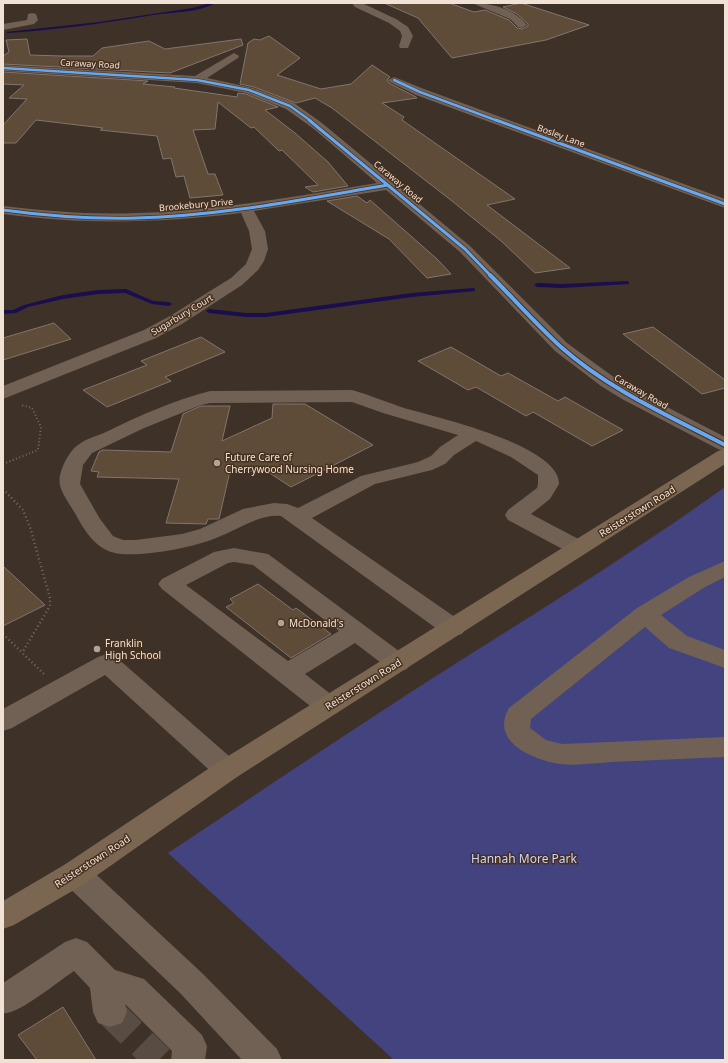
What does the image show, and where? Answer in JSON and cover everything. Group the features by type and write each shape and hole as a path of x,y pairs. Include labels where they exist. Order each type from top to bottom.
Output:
{"main road":[{"name":"Reisterstown Road","path":"3,916 75,874 227,770 725,455"}],"street":[{"path":"372,3 358,5 390,20 403,29 407,34 408,39 404,46"},
{"path":"477,3 514,17 522,25"},
{"path":"3,27 30,22 34,20 32,16"},
{"path":"197,80 234,56"},
{"name":"Caraway Road","path":"3,68 197,80 249,90 290,106 304,115 465,248 562,347 629,395 725,444"},
{"name":"Bosley Lane","path":"394,80 449,103 725,204"},
{"name":"Brookebury Drive","path":"3,210 66,217 101,218 153,216 246,209 388,185"},
{"name":"Sugarbury Court","path":"3,393 31,380 150,334 234,283 254,265 261,248 256,227 246,209"},
{"path":"453,628 287,510 264,511 251,514 208,534 183,541 136,547 120,547 105,540 90,520 70,484 74,465 85,449 135,425 194,401 210,397 352,396 364,398 392,411 474,433 508,446 544,469 549,477 548,485 543,493 516,515 578,548"},
{"path":"297,517 368,480 425,466 438,460 447,451 474,433"},
{"path":"328,706 170,584 222,557 234,554 260,559 398,663"},
{"path":"725,568 693,582 645,614 518,715 516,731 528,742 544,750 562,754 725,747"},
{"path":"645,614 678,642 725,659"},
{"path":"287,673 356,632"},
{"path":"3,721 107,663 227,770"},
{"path":"75,874 191,983 265,1060"},
{"path":"4,1000 76,952 108,997 132,989 190,1046 188,1060"}],"path":[{"path":"3,464 38,450 41,427 32,408 18,404"},
{"path":"3,489 22,510 30,526 50,598 50,606 22,653"},
{"path":"3,634 60,690"}],"green space":[{"name":"Hannah More Park","path":"725,487 725,1060 394,1060 168,853 380,712 609,566"}],"building":[{"path":"384,3 449,3 474,12 485,10 509,20 517,28 522,29 528,26 528,24 517,14 503,7 521,3 589,25 546,40 452,58 418,18"},
{"path":"269,36 300,58 277,75 321,89 351,84 372,65 390,77 387,80 389,83 416,97 417,98 382,103 404,117 402,120 515,199 487,205 570,268 535,273 500,240 452,201 332,108 315,98 296,103 254,87 240,84 248,43 254,39 260,40"},
{"path":"27,39 30,55 62,56 93,56 102,48 149,41 165,49 241,39 243,45 170,73 3,64 3,56 9,52 6,40"},
{"path":"3,72 148,81 143,84 175,87 174,88 237,97 238,93 246,94 278,107 265,110 295,133 328,162 348,186 313,192 305,187 318,185 282,150 279,151 254,127 251,128 218,102 215,129 193,130 208,174 215,174 223,195 190,198 184,176 176,177 171,158 163,159 157,136 100,130 103,128 36,120 16,143 3,143 3,125 27,99 9,98 24,85 3,84"},
{"path":"357,196 367,203 370,200 437,259 451,274 427,278 389,239 327,201"},
{"path":"54,323 71,339 3,360 3,338"},
{"path":"653,327 725,380 725,388 702,394 623,334"},
{"path":"201,337 225,352 165,377 171,381 107,407 83,390 147,365 141,361"},
{"path":"451,347 501,376 508,373 558,401 565,397 623,430 592,446 533,412 526,416 476,387 468,390 418,361"},
{"name":"Future Care of Cherrywood Nursing Home","path":"273,404 305,404 373,445 291,487 268,472 230,471 219,519 208,519 206,524 166,523 179,479 97,477 99,472 91,471 99,452 102,450 171,452 183,414 201,406 230,406 222,441 272,418"},
{"path":"3,566 45,605 3,626"},
{"name":"McDonald's","path":"258,584 293,610 296,608 331,634 291,658 226,607 234,603 230,599"},
{"path":"63,1007 96,1060 37,1060 18,1035"}],"waterway":[{"path":"8,32 99,23 192,9 214,3"},
{"path":"537,285 562,286 627,283"},
{"path":"209,311 246,315 266,315 412,295 473,290"},
{"path":"3,312 14,312 26,306 63,297 98,292 126,291 152,302 169,304"}],"tunnel":[{"path":"110,1012 159,1060"}],"cycle path":[{"path":"3,68 197,80 249,90 290,106 318,126 465,249 561,347 608,382 629,395 725,445"},
{"path":"394,80 420,92 725,204"},
{"path":"3,210 51,216 88,218 173,216 245,208 388,185"}],"place":[{"name":"Future Care of Cherrywood Nursing Home","path":"217,463"},
{"name":"McDonald's","path":"281,623"},
{"name":"Franklin High School","path":"97,649"}]}
